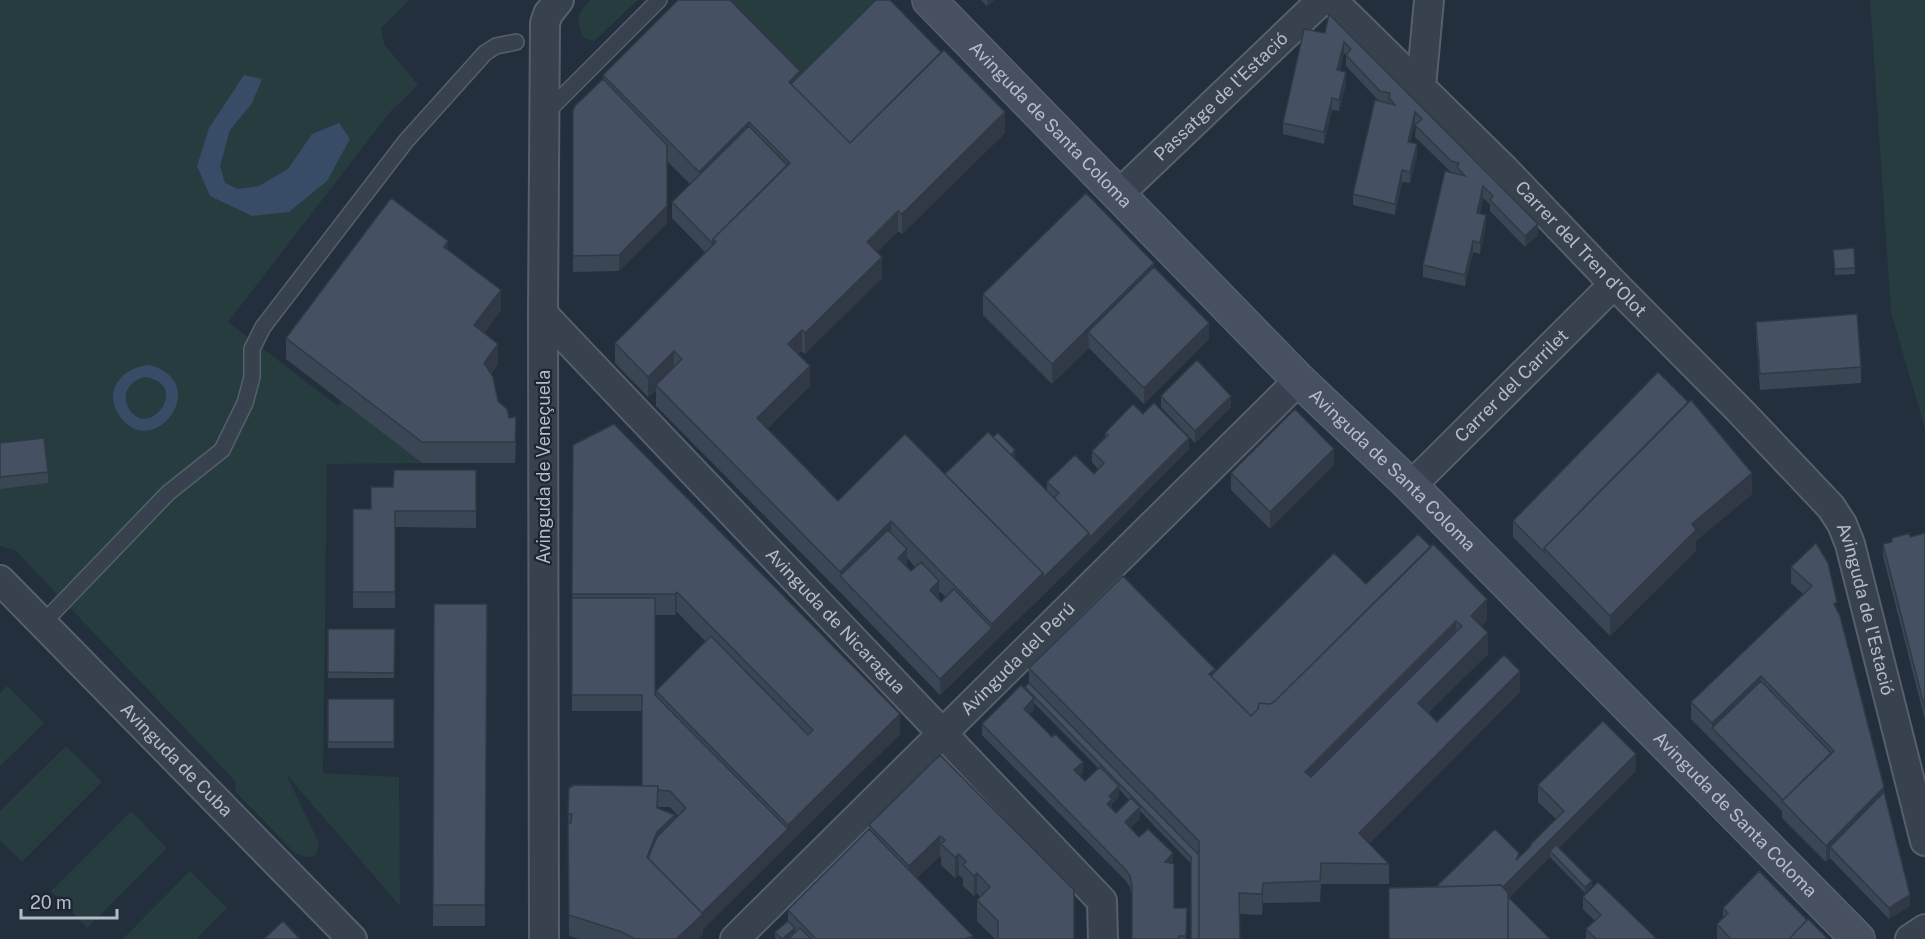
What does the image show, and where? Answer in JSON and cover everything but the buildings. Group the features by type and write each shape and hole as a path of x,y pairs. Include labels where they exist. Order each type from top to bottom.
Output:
{"main road":[{"name":"Avinguda de Santa Coloma","path":"929,0 1299,380 1411,486 1858,939"}],"street":[{"name":"Avinguda de Veneçuela","path":"544,939 545,23 548,14 560,0"},
{"name":"Passatge de l'Estació","path":"1119,194 1322,0"},
{"name":"Carrer del Tren d'Olot","path":"1332,0 1505,170 1742,413"},
{"path":"1421,87 1429,0"},
{"name":"Carrer del Carrilet","path":"1411,486 1614,284"},
{"name":"Avinguda de Nicaragua","path":"543,314 1102,901 1102,939"},
{"name":"Avinguda del Perú","path":"735,939 1299,380"},
{"name":"Avinguda de l'Estació","path":"1742,413 1815,488 1842,524 1850,544 1925,841"},
{"name":"Avinguda de Cuba","path":"0,580 352,939"},
{"path":"1910,939 1925,929"}],"lane":[{"path":"544,115 659,0"},
{"path":"42,624 168,493 222,450 245,403 252,377 252,349 263,327 406,141 485,53 496,46 516,42"}],"green space":[{"path":"0,0 409,0 381,28 384,44 418,85 390,112 228,322 338,406 342,402 422,463 327,464 323,773 399,777 400,906 286,774 318,841 317,852 312,857 294,852 235,791 236,782 15,550 0,546"},
{"path":"591,0 638,0 594,41 584,38 578,21 582,9"},
{"path":"710,0 874,0 883,9 800,91"},
{"path":"1870,0 1925,0 1925,429 1891,312"},
{"path":"7,686 44,723 0,766 0,693"},
{"path":"66,746 102,782 22,862 0,840 0,811"},
{"path":"131,811 167,848 87,928 51,891"},
{"path":"190,871 227,908 196,939 123,939"}],"water":[{"path":"244,75 262,79 252,103 230,130 220,166 225,183 238,189 259,186 288,169 312,134 339,123 350,139 327,181 289,212 252,216 210,196 197,166 209,128"},
{"path":"150,365 169,375 177,388 177,402 171,416 160,426 146,431 132,428 119,415 114,406 113,397 118,381 141,366","holes":["145,377 159,382 165,389 166,399 162,408 155,415 147,418 137,417 126,403 128,388 135,381"]}]}
